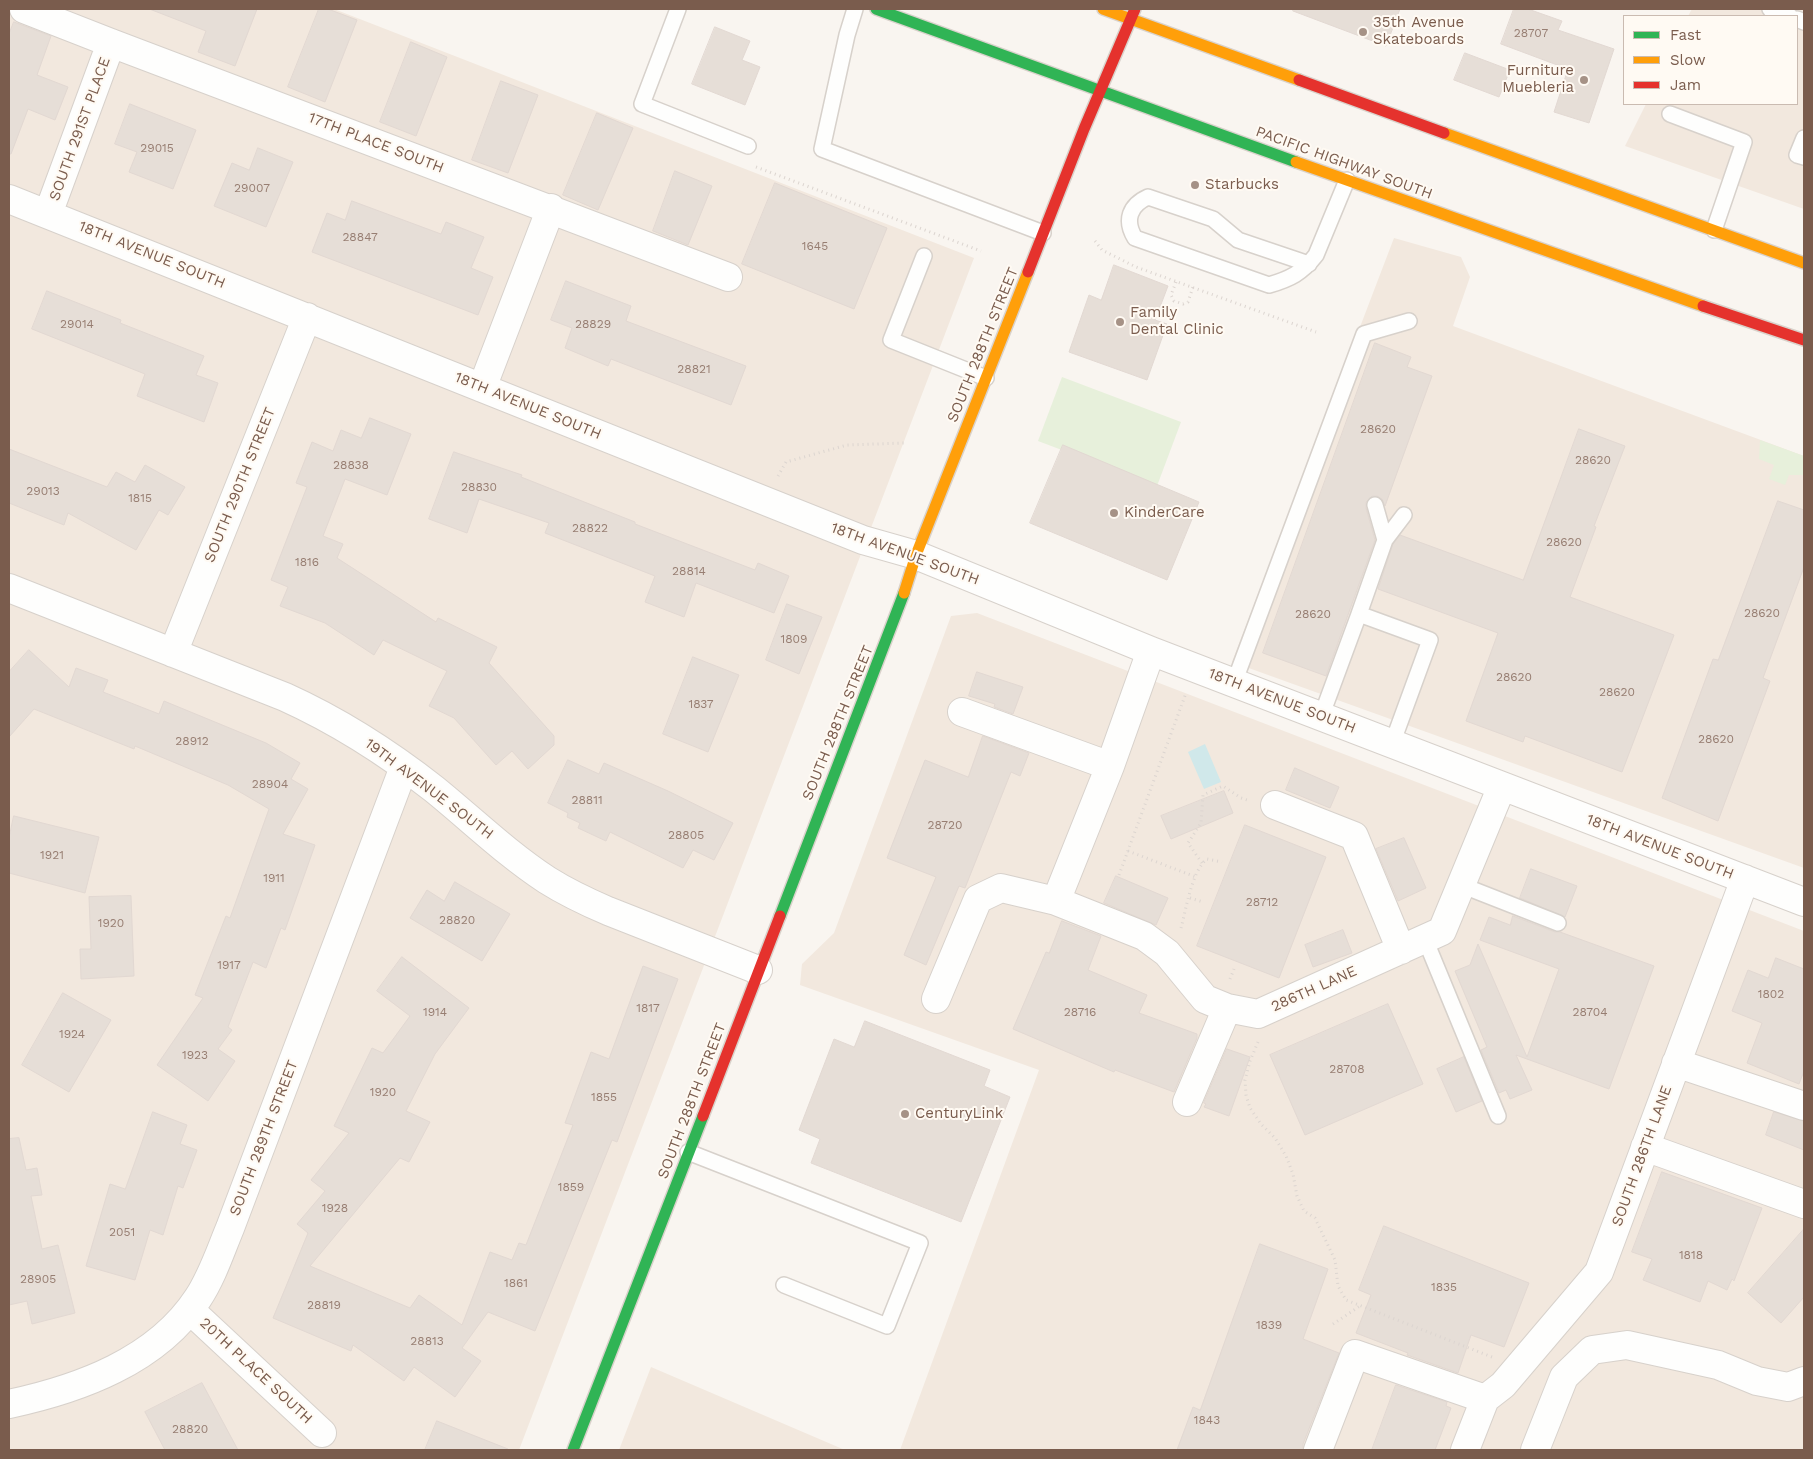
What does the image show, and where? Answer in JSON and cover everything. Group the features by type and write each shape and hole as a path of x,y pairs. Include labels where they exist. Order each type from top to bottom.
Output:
{"main road":[{"name":"PACIFIC HIGHWAY SOUTH","path":"876,9 1632,282 1804,340"},
{"path":"1103,9 1132,14 1804,263"},
{"name":"SOUTH 288TH STREET","path":"573,1450 898,611 916,556 1099,91 1132,14"}],"street":[{"name":"17TH PLACE SOUTH","path":"24,9 728,276"},
{"name":"SOUTH 291ST PLACE","path":"48,214 111,43"},
{"name":"18TH AVENUE SOUTH","path":"9,198 864,540 916,556 1151,651 1804,902"},
{"path":"482,388 551,208"},
{"name":"SOUTH 290TH STREET","path":"173,653 307,317"},
{"name":"19TH AVENUE SOUTH","path":"9,588 302,705 368,742 404,767 527,865 566,890 608,911 758,970"},
{"path":"1056,901 1110,766 1151,651"},
{"path":"962,712 1110,766"},
{"name":"SOUTH 289TH STREET","path":"9,1404 88,1380 111,1370 157,1342 190,1310 211,1274 230,1228 404,767"},
{"name":"286TH LANE","path":"936,999 978,899 1001,888 1056,901 1144,936 1167,953 1205,999 1227,1008 1258,1014 1442,931 1502,786"},
{"path":"1275,805 1354,836 1413,944"},
{"name":"SOUTH 286TH LANE","path":"1465,1450 1485,1399 1503,1385 1599,1272 1745,879"},
{"path":"1187,1102 1227,1008"},
{"path":"1676,1063 1804,1106"},
{"path":"1645,1147 1804,1204"},
{"name":"20TH PLACE SOUTH","path":"190,1310 322,1433"},
{"path":"1535,1450 1564,1377 1592,1350 1627,1345 1718,1365 1757,1381 1788,1387 1804,1381"},
{"path":"1318,1450 1355,1354 1485,1399"}],"lane":[{"path":"678,9 642,104 748,146"},
{"path":"855,9 847,35 822,149 1043,232"},
{"path":"1770,9 1787,15"},
{"path":"1670,114 1744,142 1714,230"},
{"path":"1804,138 1797,155 1804,157"},
{"path":"1309,264 1238,240 1213,219 1148,197 1140,200 1130,214 1130,230 1135,238 1269,286 1291,278 1309,264 1316,255 1347,180"},
{"path":"924,256 891,340 986,378"},
{"path":"1234,683 1364,334 1409,321"},
{"path":"1376,505 1386,540"},
{"path":"1321,717 1386,540 1404,515"},
{"path":"1359,614 1430,640 1392,744"},
{"path":"1461,885 1558,923"},
{"path":"1413,944 1498,1116"},
{"path":"688,1152 920,1243 887,1326 784,1285"}],"path":[{"path":"748,146 752,165 981,251"},
{"path":"1095,241 1102,250 1112,256 1144,270 1316,332"},
{"path":"1141,276 1144,270"},
{"path":"1176,281 1171,295 1174,301 1183,304 1188,302 1193,287"},
{"path":"763,500 786,462 847,445 904,443"},
{"path":"1119,876 1187,691"},
{"path":"1202,863 1188,843 1201,823 1203,795 1223,786 1241,798 1270,807 1275,805"},
{"path":"1128,851 1196,877"},
{"path":"1180,930 1202,863 1207,859 1222,862"},
{"path":"1190,898 1203,902"},
{"path":"1261,1034 1245,1080 1246,1095 1250,1108 1261,1124 1275,1138 1286,1156 1297,1196 1304,1211 1315,1218 1335,1260 1338,1286 1346,1300 1496,1358"},
{"path":"1333,1324 1360,1306"}],"shaded area":[{"path":"9,9 334,9 974,258 519,1450 9,1450"},
{"path":"1692,9 1804,9 1804,209 1625,146 1646,105 1798,105 1798,15 1689,15"},
{"path":"1394,238 1461,257 1470,277 1453,326 1804,456 1804,868 1232,662"},
{"path":"977,613 1804,931 1804,1450 900,1450 1039,1070 800,985 802,964 834,933 951,616"},
{"path":"651,1367 845,1450 619,1450"}],"green space":[{"path":"1062,377 1181,422 1157,486 1038,441"},
{"path":"1760,440 1804,456 1804,475 1789,475 1785,485 1769,479 1774,465 1759,459"}],"water":[{"path":"1205,744 1221,782 1204,789 1188,752"}],"building":[{"path":"153,9 257,9 235,66 198,52 206,31"},
{"path":"319,9 328,9 357,20 325,102 288,87"},
{"path":"1294,9 1400,9 1386,46 1293,11"},
{"path":"1514,9 1528,9 1562,21 1558,30 1614,49 1589,123 1554,112 1568,69 1501,44"},
{"path":"14,22 51,36 37,75 68,87 55,120 28,109 11,154 9,154 9,34"},
{"path":"715,27 750,41 742,60 760,67 745,105 692,84"},
{"path":"411,42 447,57 416,136 380,122"},
{"path":"1465,53 1510,70 1499,97 1454,80"},
{"path":"501,81 538,95 508,173 472,160"},
{"path":"130,104 196,130 173,189 129,172 137,152 115,144"},
{"path":"597,113 633,128 598,210 563,195"},
{"path":"258,148 293,162 266,227 214,206 232,163 249,170"},
{"path":"675,171 712,186 688,245 653,231"},
{"path":"775,183 887,228 854,309 742,264"},
{"path":"352,201 441,234 446,222 484,237 471,268 493,277 478,315 312,252 327,213 345,220"},
{"name":"Family Dental Clinic","path":"1114,265 1168,286 1155,320 1167,324 1147,380 1069,352 1089,295 1101,300"},
{"path":"566,281 631,306 626,321 746,366 731,405 611,359 608,366 565,348 572,328 551,320"},
{"path":"47,291 121,320 120,323 204,356 196,375 218,383 204,422 137,396 145,374 32,329"},
{"path":"1375,343 1411,357 1407,367 1432,376 1385,506 1382,499 1377,496 1372,496 1366,502 1375,540 1326,676 1263,653"},
{"path":"370,418 411,434 387,495 345,479 323,536 343,544 337,558 436,622 438,618 497,647 489,663 554,736 554,745 528,769 512,751 496,765 454,718 429,706 447,671 383,640 374,655 325,623 280,606 288,587 271,580 307,487 296,483 312,442 333,451 341,430 361,438"},
{"path":"1579,429 1625,446 1594,526 1596,527 1570,597 1674,635 1622,772 1525,736 1523,742 1466,721 1498,633 1378,589 1393,544 1400,535 1523,580"},
{"name":"KinderCare","path":"1063,445 1199,502 1167,580 1030,523"},
{"path":"9,449 107,487 116,472 135,482 145,465 185,487 168,515 159,510 136,550 68,513 64,525 9,503"},
{"path":"454,452 522,475 521,477 635,522 635,524 755,570 758,563 789,576 774,613 696,583 684,617 645,602 655,576 545,533 549,523 479,499 467,533 429,519"},
{"path":"1778,501 1804,510 1804,567 1763,678 1770,681 1718,821 1662,798 1713,659 1718,660"},
{"path":"787,604 822,617 799,674 766,660"},
{"path":"29,650 69,687 76,668 108,680 103,692 159,714 164,701 266,743 300,763 291,779 308,789 283,834 315,845 285,930 281,928 266,968 253,962 228,1027 232,1030 218,1049 235,1061 208,1101 157,1065 203,998 195,995 226,916 230,918 269,809 228,785 135,746 134,749 34,709 9,737 9,672"},
{"path":"693,657 739,675 708,752 663,734"},
{"path":"977,672 1023,687 1013,714 994,707 995,704 969,696"},
{"path":"983,736 1029,753 1020,776 1011,772 965,888 959,886 926,965 904,955 936,877 887,858 925,760 968,777"},
{"path":"568,760 599,774 604,763 668,791 733,823 714,860 693,850 683,868 610,832 606,841 578,828 580,823 567,817 568,813 548,803"},
{"path":"1295,768 1339,787 1330,808 1286,790"},
{"path":"1224,791 1233,813 1171,839 1161,816"},
{"path":"14,816 99,837 85,893 9,873 9,838"},
{"path":"1245,825 1326,857 1279,978 1197,946"},
{"path":"1404,838 1426,888 1398,901 1376,849"},
{"path":"1531,869 1577,886 1565,917 1520,898"},
{"path":"1116,876 1168,898 1156,925 1104,903"},
{"path":"455,882 510,914 482,961 410,918 427,890 444,901"},
{"path":"131,896 134,976 81,979 80,949 91,949 89,897"},
{"path":"1513,916 1654,966 1609,1089 1516,1055 1532,1090 1510,1099 1506,1090 1499,1093 1481,1050 1487,1047 1455,971 1470,965 1478,944 1527,1057 1559,969 1480,940 1489,917 1510,925"},
{"path":"1062,921 1101,936 1088,970 1147,995 1139,1013 1197,1034 1174,1092 1115,1070 1114,1072 1013,1029 1046,952 1049,953"},
{"path":"1343,930 1352,953 1313,967 1305,945"},
{"path":"402,957 469,1008 435,1054 406,1111 430,1122 409,1162 400,1158 310,1266 410,1308 419,1295 462,1325 490,1252 512,1260 519,1243 526,1245 573,1125 565,1123 591,1052 609,1059 643,966 678,979 617,1142 612,1140 535,1331 488,1312 462,1348 481,1361 455,1397 414,1367 404,1381 353,1345 351,1351 273,1318 308,1233 297,1224 325,1191 311,1180 349,1133 334,1126 372,1048 383,1053 410,1016 377,991"},
{"path":"1776,958 1804,969 1804,1071 1799,1084 1747,1063 1762,1023 1732,1011 1748,970 1768,978"},
{"path":"63,993 111,1020 69,1092 22,1065"},
{"path":"1388,1004 1423,1084 1305,1135 1270,1055"},
{"name":"CenturyLink","path":"865,1021 990,1070 984,1086 1010,1097 961,1222 811,1163 820,1139 799,1130 834,1039 854,1047"},
{"path":"1227,1049 1250,1057 1229,1116 1204,1107"},
{"path":"1464,1057 1482,1101 1456,1112 1437,1069"},
{"path":"153,1112 187,1125 180,1144 197,1150 183,1188 178,1186 163,1235 150,1230 135,1280 86,1266 110,1184 125,1189"},
{"path":"1774,1112 1804,1121 1804,1150 1766,1135"},
{"path":"19,1138 26,1170 37,1168 42,1195 31,1196 42,1249 58,1245 75,1313 32,1324 27,1301 9,1305 9,1139"},
{"path":"1662,1172 1762,1208 1734,1281 1732,1279 1727,1290 1708,1281 1700,1302 1643,1280 1652,1259 1632,1252"},
{"path":"1384,1226 1529,1283 1504,1347 1471,1335 1458,1373 1407,1355 1408,1353 1356,1333 1371,1295 1359,1290"},
{"path":"1804,1229 1804,1297 1781,1323 1748,1293"},
{"path":"1260,1244 1328,1269 1303,1339 1339,1353 1303,1444 1303,1450 1177,1450 1193,1407 1200,1410"},
{"path":"202,1383 238,1450 165,1450 145,1412"},
{"path":"1396,1385 1447,1402 1446,1406 1451,1408 1435,1450 1372,1450"},
{"path":"437,1421 508,1449 508,1450 425,1450"}],"traffic: fast":[{"path":"876,9 1296,162"},
{"path":"780,916 904,593"},
{"path":"573,1450 703,1116"}],"traffic: slow":[{"path":"1103,9 1299,80"},
{"path":"1444,133 1804,263"},
{"path":"1296,162 1703,306"},
{"path":"904,593 916,555 1028,272"}],"traffic: jam":[{"path":"1028,272 1084,129 1135,9"},
{"path":"1299,80 1444,133"},
{"path":"1703,306 1804,340"},
{"path":"703,1116 780,916"}],"place":[{"name":"35th Avenue Skateboards","path":"1363,32"},
{"name":"Furniture Muebleria","path":"1584,80"},
{"name":"Starbucks","path":"1195,185"},
{"name":"Family Dental Clinic","path":"1120,322"},
{"name":"KinderCare","path":"1114,513"},
{"name":"CenturyLink","path":"905,1114"}]}
